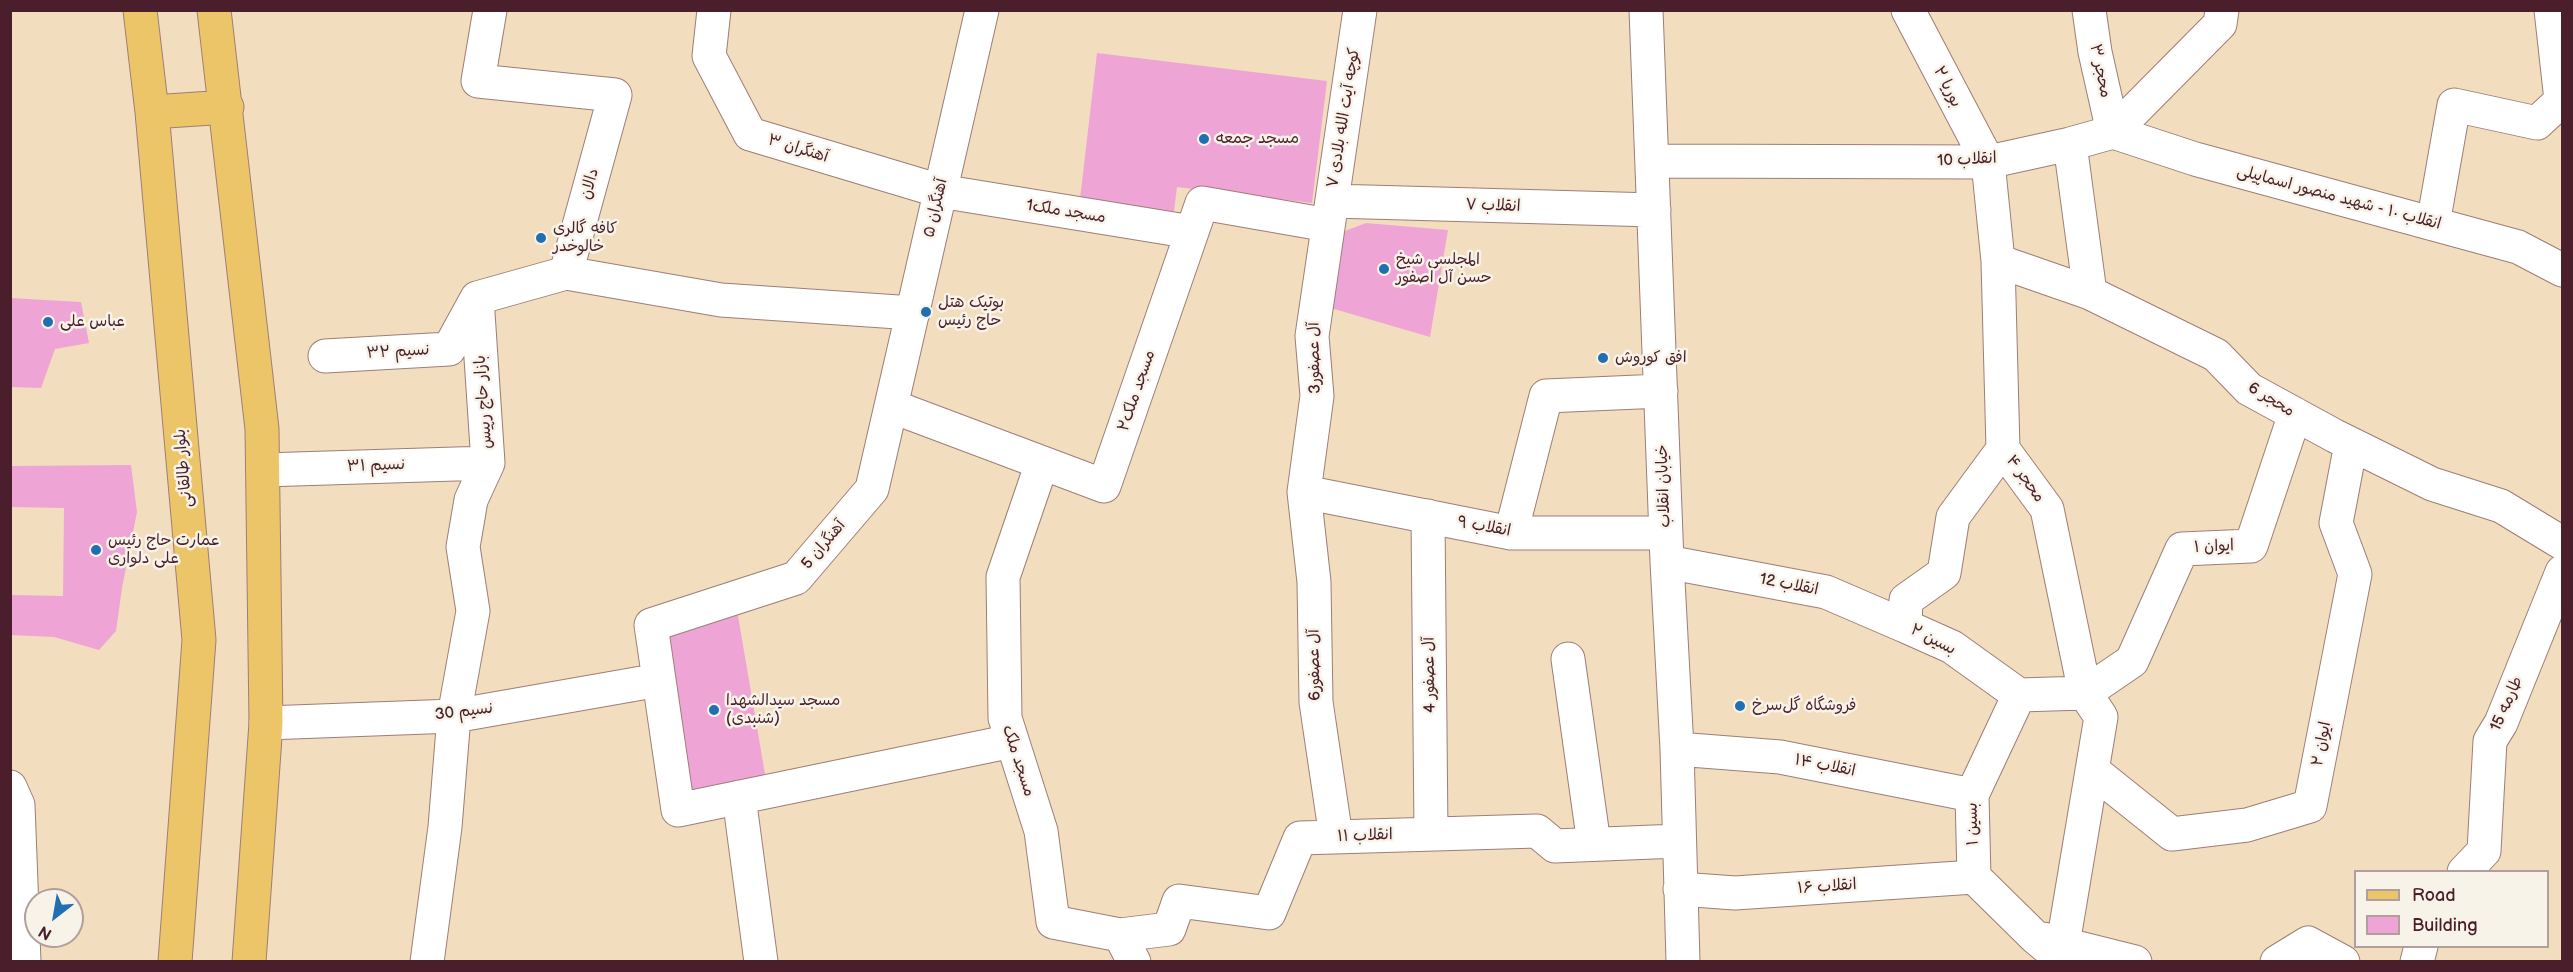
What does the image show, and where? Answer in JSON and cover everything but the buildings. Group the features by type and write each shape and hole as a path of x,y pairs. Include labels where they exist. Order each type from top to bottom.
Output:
{"main road":[{"name":"بلوار طالقانی","path":"140,10 152,112 200,640 175,962"},
{"path":"214,10 227,107 261,418 263,470 266,723 249,962"},
{"path":"152,112 227,107"}],"street":[{"name":"دالان","path":"490,10 478,81 615,95 566,273"},
{"name":"آهنگران ۳","path":"714,10 709,56 750,134 940,191"},
{"name":"آهنگران ۵","path":"891,406 982,10"},
{"name":"کوچه آیت الله بلادی ۷","path":"1330,213 1360,10"},
{"name":"خیابان انقلاب","path":"1646,10 1677,749 1683,962"},
{"name":"بوریا ۲","path":"1908,10 1988,162"},
{"name":"محجر ۳","path":"2089,10 2095,52 2113,132"},
{"name":"انقلاب 10","path":"1652,161 1988,162 2070,144 2113,132 2220,24 2222,10"},
{"path":"2433,224 2454,105 2537,123 2562,100 2551,10"},
{"name":"انقلاب ۱۰ - شهید منصور اسماپیلی","path":"2113,132 2195,159 2518,247 2562,270"},
{"path":"2070,144 2090,293"},
{"name":"محجر ۴","path":"1988,162 1998,261 2003,449 2047,509 2085,693"},
{"name":"مسجد ملک1","path":"940,191 1192,232"},
{"name":"مسجد ملک۲","path":"891,406 1104,486 1202,203 1330,213"},
{"name":"انقلاب ۷","path":"1330,213 1654,210"},
{"name":"آل عصفور3","path":"1304,492 1317,396 1312,336 1330,213"},
{"name":"محجر 6","path":"1998,261 2090,293 2216,355 2248,389 2432,484 2501,506 2562,543"},
{"path":"477,298 566,273 721,300 913,313"},
{"name":"نسیم ۳۲","path":"325,356 449,349 477,298"},
{"name":"بازار حاج رپیس","path":"427,962 445,827 454,716 473,611 463,548 471,500 488,463 477,298"},
{"path":"1511,533 1546,396 1661,391"},
{"name":"آهنگران 5","path":"660,680 651,625 796,578 872,489 891,406"},
{"name":"ایوان ۱","path":"2085,693 2132,662 2182,549 2251,546 2295,414"},
{"name":"ایوان ۲","path":"2092,770 2172,834 2247,825 2310,806 2355,574 2336,523 2351,444"},
{"name":"بسین ۲","path":"2003,449 1953,517 1944,573 1906,600 1905,626 1952,647 2019,695"},
{"name":"نسیم ۳۱","path":"263,470 488,463"},
{"name":"مسجد ملک","path":"1042,463 1003,577 1005,718 1041,831 1053,922 1127,948"},
{"name":"انقلاب ۹","path":"1304,492 1511,533 1667,548"},
{"name":"آل عصفور6","path":"1304,492 1314,582 1316,702 1336,837"},
{"name":"آل عصفور 4","path":"1428,516 1431,834"},
{"name":"انقلاب 12","path":"1667,548 1826,592 1905,626"},
{"name":"طارمه 15","path":"2466,870 2484,851 2490,741 2501,723 2562,572"},
{"path":"1568,659 1594,844"},
{"path":"660,680 678,810 1012,741"},
{"name":"نسیم 30","path":"266,723 454,716 660,680"},
{"path":"2019,695 2085,693 2101,717 2092,770 2050,951"},
{"name":"بسین ۱","path":"1974,877 1972,795 2019,695"},
{"name":"انقلاب ۱۴","path":"1677,749 1780,757 1972,795"},
{"path":"10,787 18,805 24,962"},
{"path":"739,797 761,962"},
{"name":"انقلاب ۱۱","path":"1127,948 1169,929 1179,901 1269,913 1300,838 1537,831 1556,846 1678,841"},
{"path":"1974,877 2050,951 2135,962"},
{"name":"انقلاب ۱۶","path":"1680,889 1735,893 1974,877"},
{"path":"2277,962 2308,943 2343,962"}],"place":[{"name":"مسجد جمعه","path":"1204,139"},
{"name":"کافه گالری خالوخدر","path":"541,238"},
{"name":"المجلسی شیخ حسن آل اصفور","path":"1384,269"},
{"name":"بوتیک هتل حاج رئیس","path":"926,312"},
{"name":"عباس علی","path":"48,322"},
{"name":"افق کوروش","path":"1603,358"},
{"name":"عمارت حاج رئیس علی دلواری","path":"96,550"},
{"name":"فروشگاه گل‌سرخ","path":"1740,706"},
{"name":"مسجد سیدالشهدا (شنبدی)","path":"714,710"}]}
